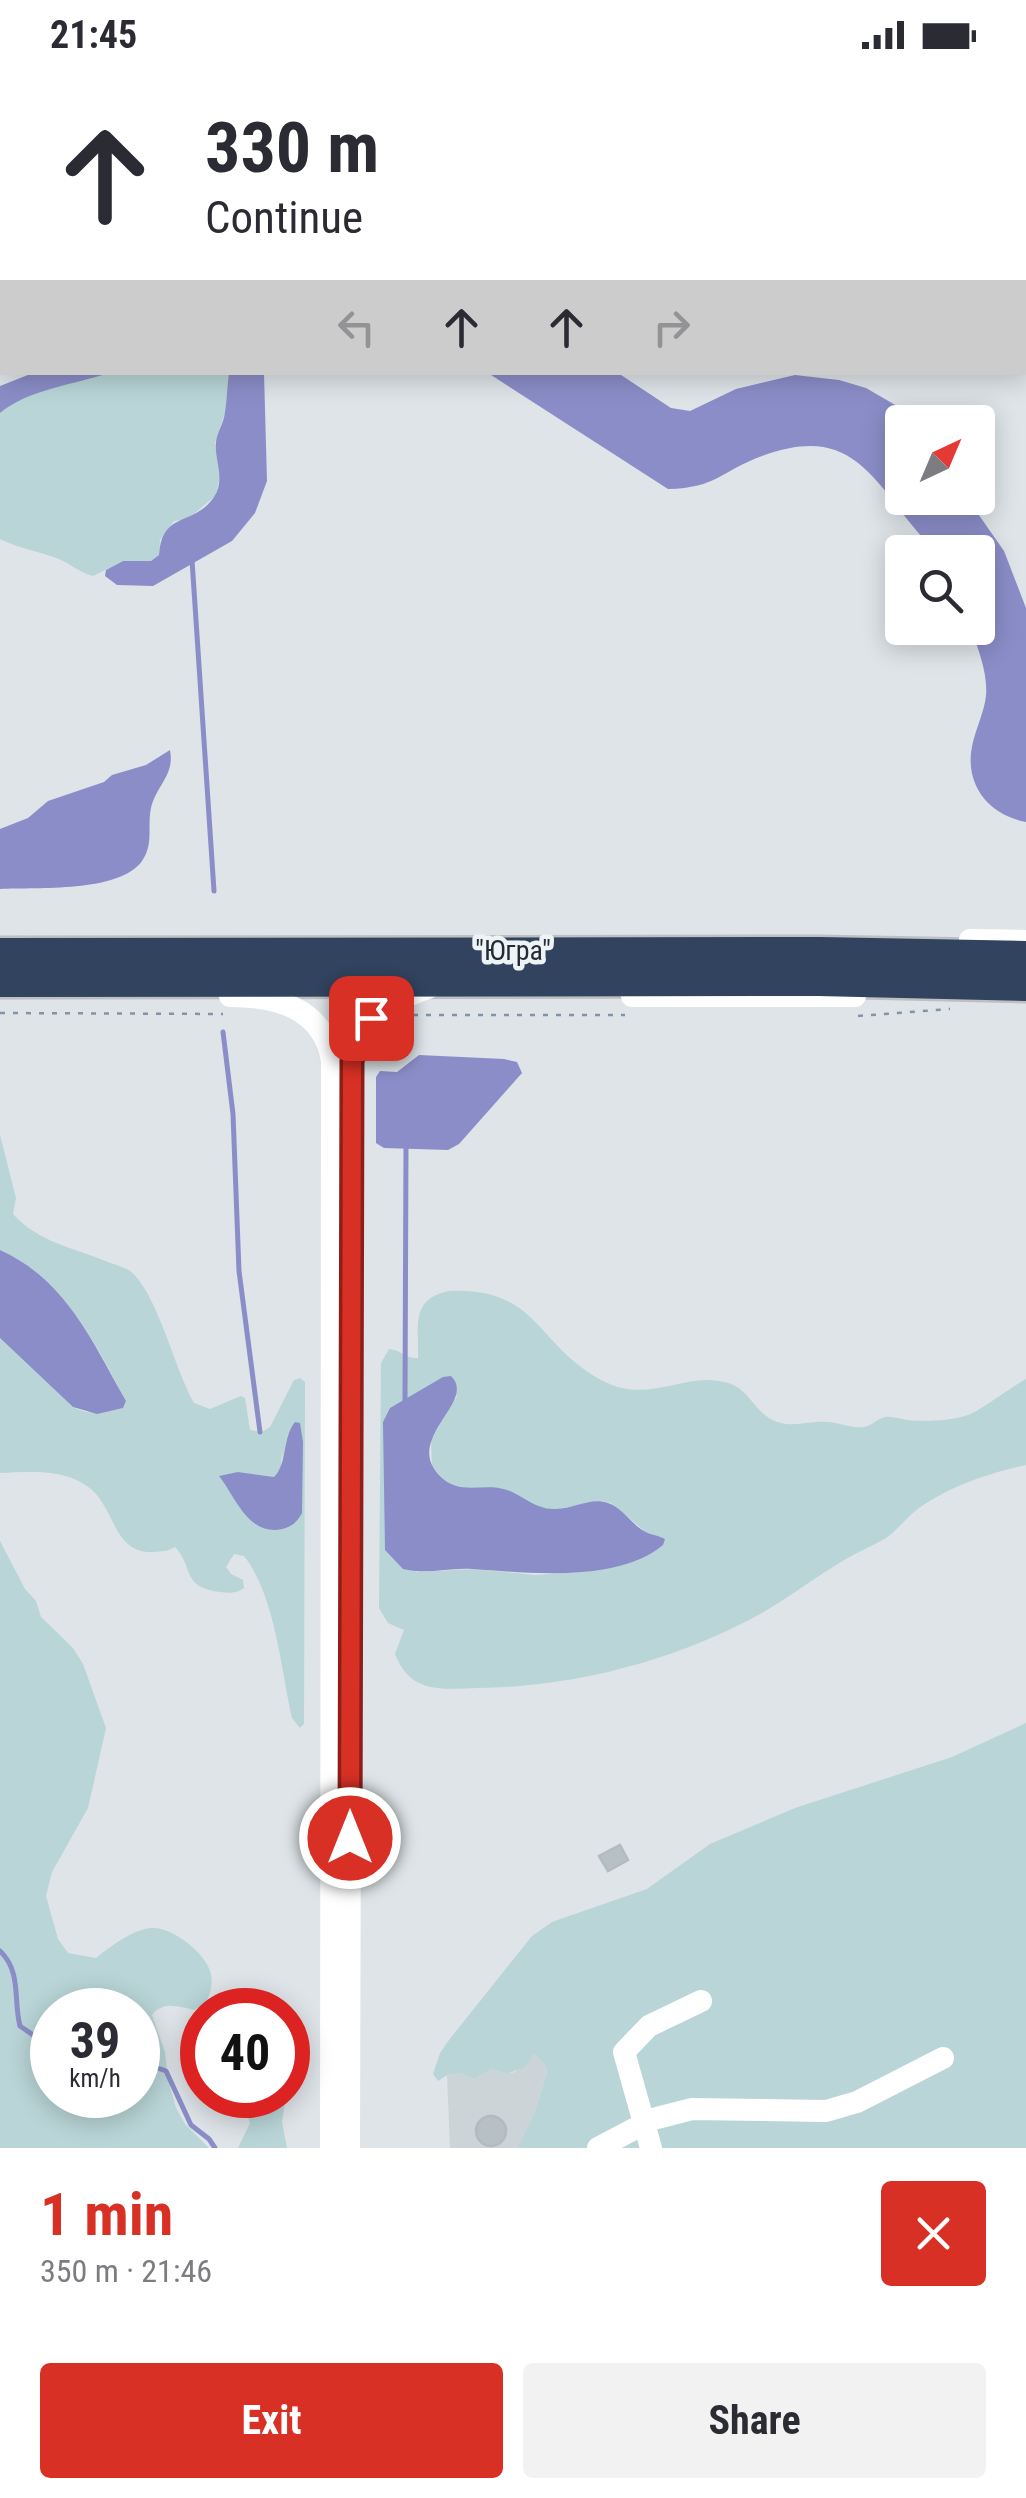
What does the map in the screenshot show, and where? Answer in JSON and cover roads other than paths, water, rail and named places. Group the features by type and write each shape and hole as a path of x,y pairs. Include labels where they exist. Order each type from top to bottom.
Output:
{"highway":[{"name":"\"Югра\"","path":"0,952 820,952 1026,956"},
{"name":"\"Югра\"","path":"0,982 818,982 1018,986"}],"street":[{"path":"416,954 618,939 1026,941"},
{"path":"241,982 305,1014 342,1066 349,2148"},
{"path":"331,2148 342,1066 378,1011 442,982"},
{"path":"403,997 896,996 1018,986"},
{"path":"0,993 256,996 286,1002"},
{"path":"651,2148 624,2052 649,2026 671,2012 701,2001"},
{"path":"598,2148 670,2113 826,2111 857,2102 944,2058"}],"water":[{"path":"28,375 101,375 38,393 0,413 0,386"},
{"path":"229,375 264,375 267,481 255,513 232,541 153,586 117,585 105,576 106,570 123,561 151,561 159,555 166,531 214,497 219,476 216,442"},
{"path":"491,375 621,375 671,408 690,411 736,389 795,375 839,380 866,388 895,405 885,405 885,491 857,462 842,453 807,446 762,456 708,482 668,489"},
{"path":"904,515 979,515 993,535 920,535"},
{"path":"995,538 1004,551 1026,608 1026,822 989,804 971,770 973,742 986,696 976,645 995,645"},
{"path":"170,750 168,774 151,808 148,848 131,871 115,879 76,886 0,889 0,829 28,818 48,801 146,765"},
{"path":"419,1055 504,1059 517,1062 522,1073 459,1144 448,1150 384,1148 376,1143 376,1077 380,1071 397,1072"},
{"path":"0,1250 43,1278 75,1314 126,1401 123,1408 97,1414 73,1407 0,1338"},
{"path":"451,1376 457,1386 455,1397 429,1449 431,1463 448,1483 507,1490 549,1509 595,1501 608,1503 644,1531 665,1539 663,1545 622,1565 572,1573 403,1569 385,1550 383,1422 390,1408"},
{"path":"295,1422 300,1423 303,1442 302,1513 288,1527 266,1529 249,1519 219,1476 238,1472 274,1477"}],"waterway":[{"path":"192,560 214,891"},
{"path":"223,1032 233,1114 239,1271 260,1432"},
{"path":"405,1401 406,1144"},
{"path":"0,1951 14,1977 20,2026 30,2033"},
{"path":"160,2069 166,2071 191,2125 215,2148"}]}
